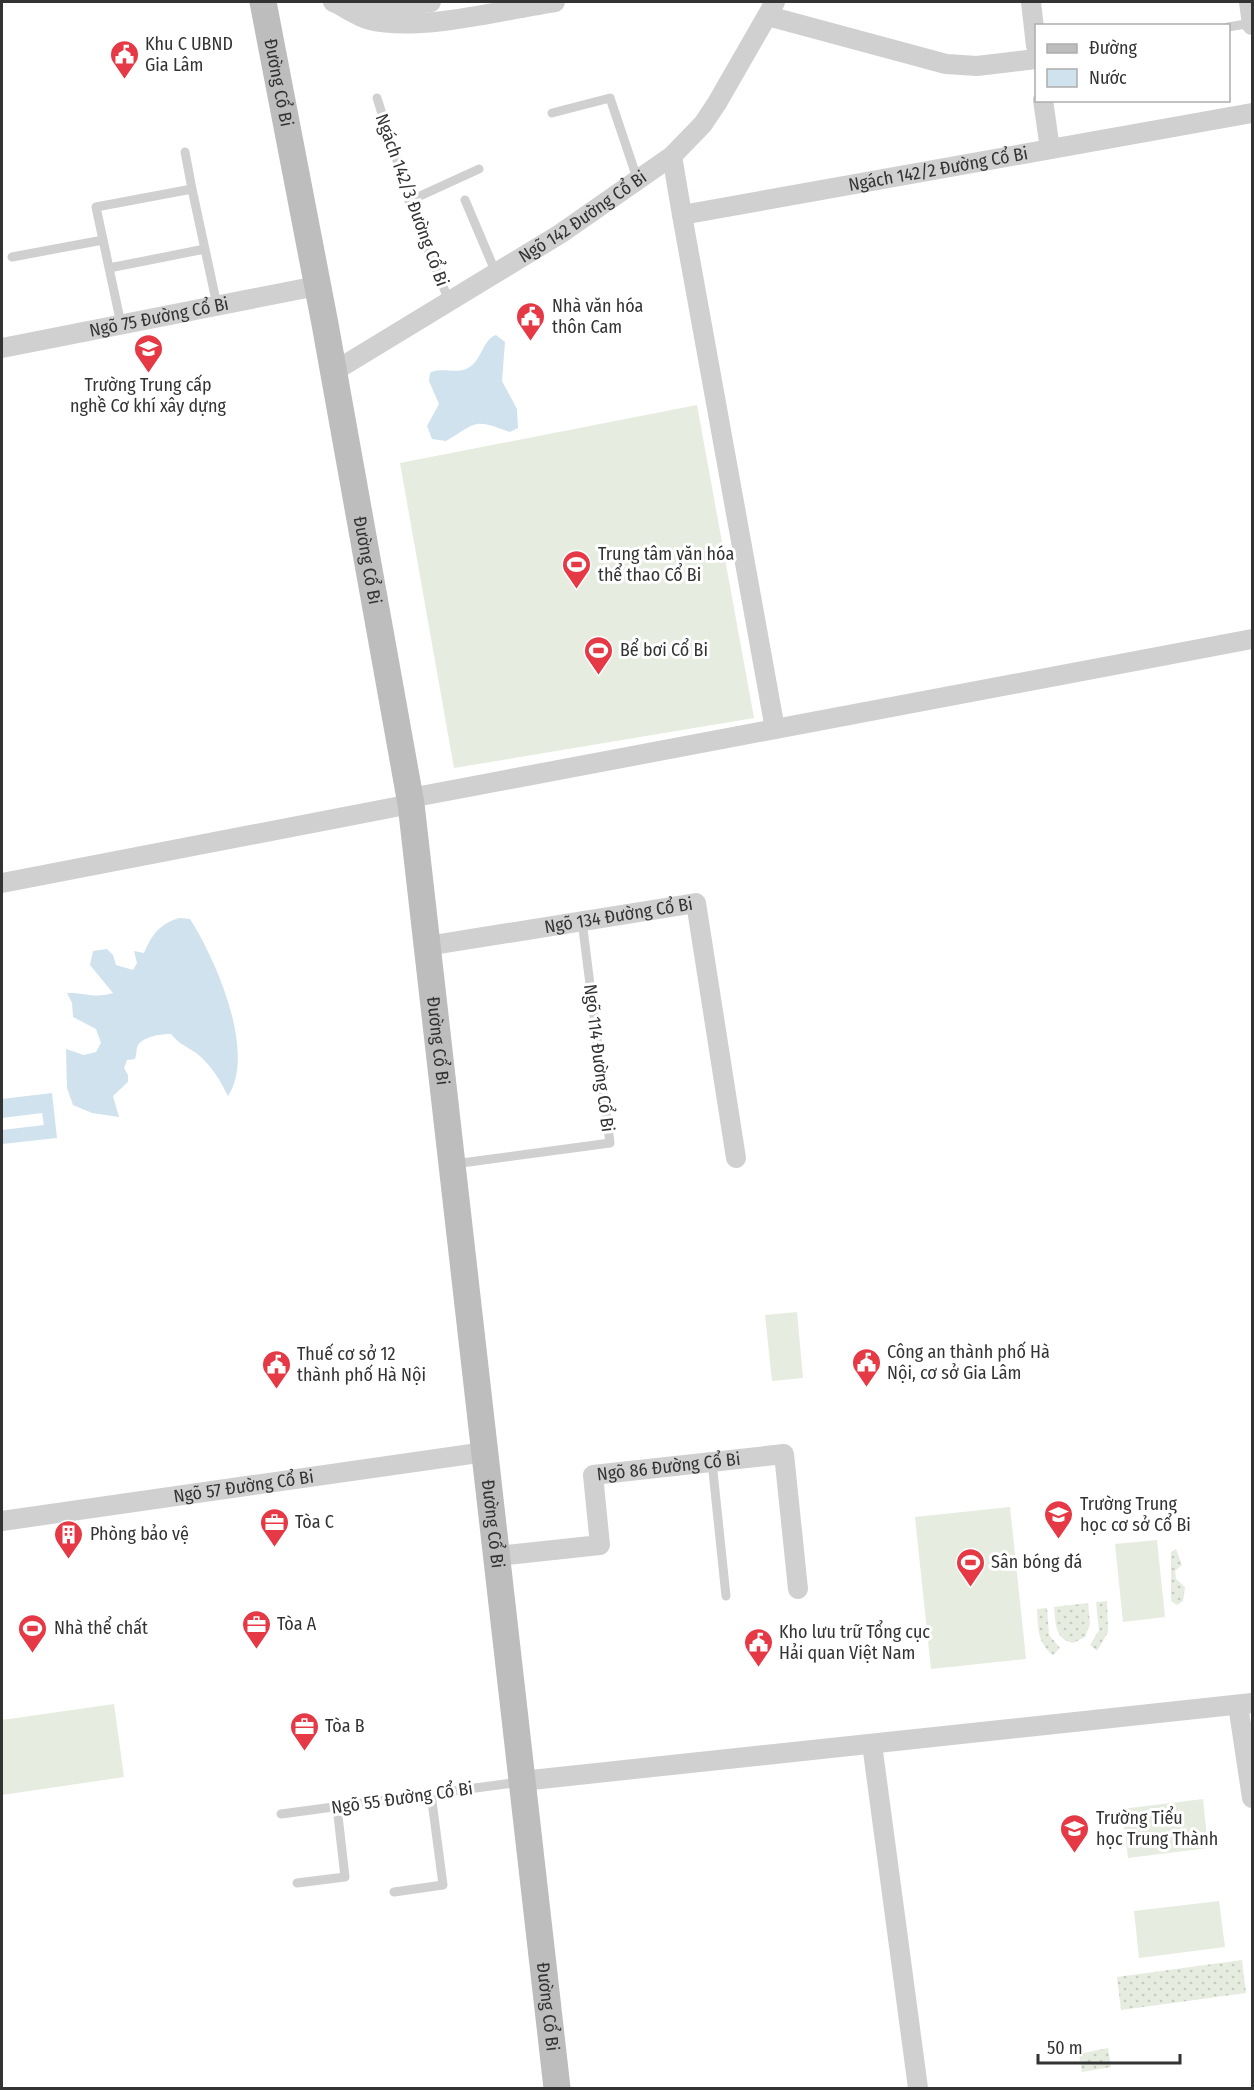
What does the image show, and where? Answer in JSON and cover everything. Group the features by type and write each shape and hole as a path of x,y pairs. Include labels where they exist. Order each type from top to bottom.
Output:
{"main road":[{"name":"Đường Cổ Bi","path":"263,2 333,372 410,801 557,2088"}],"street":[{"path":"337,3 431,2"},
{"path":"337,3 366,19 398,23 440,20 555,2"},
{"path":"1031,2 1035,37"},
{"path":"1249,2 1252,24"},
{"path":"772,8 946,64 977,66 1035,59"},
{"name":"Ngõ 142 Đường Cổ Bi","path":"333,372 496,273 638,181 672,156 703,124 717,104 772,8"},
{"path":"1043,102 1050,149"},
{"name":"Ngách 142/2 Đường Cổ Bi","path":"682,215 1252,113"},
{"path":"672,156 775,729"},
{"name":"Ngõ 75 Đường Cổ Bi","path":"2,348 317,286"},
{"path":"2,883 775,729 1252,639"},
{"name":"Ngõ 134 Đường Cổ Bi","path":"428,946 696,903 736,1158"},
{"name":"Ngõ 57 Đường Cổ Bi","path":"2,1521 485,1452"},
{"name":"Ngõ 86 Đường Cổ Bi","path":"497,1556 600,1545 593,1475 784,1454 798,1589"},
{"path":"522,1781 1245,1704 1252,1798"},
{"path":"872,1744 918,2088"}],"lane":[{"path":"1230,27 1252,24"},
{"name":"Ngách 142/3 Đường Cổ Bi","path":"377,98 409,201 449,302"},
{"path":"552,113 610,98 638,181"},
{"path":"185,152 217,305"},
{"path":"409,201 479,169"},
{"path":"121,324 96,207 192,189"},
{"path":"465,200 496,273"},
{"path":"12,257 103,240"},
{"path":"109,268 205,249"},
{"name":"Ngõ 114 Đường Cổ Bi","path":"452,1164 610,1143 582,921"},
{"path":"712,1462 726,1596"},
{"name":"Ngõ 55 Đường Cổ Bi","path":"281,1814 522,1781"},
{"path":"394,1892 443,1885 431,1794"},
{"path":"297,1883 345,1877 337,1807"}],"shaded area":[{"name":"Trung tâm văn hóa thể thao Cổ Bi","path":"697,405 754,718 454,768 400,463"},
{"path":"797,1312 803,1378 772,1381 765,1315"},
{"name":"Sân bóng đá","path":"1010,1507 1026,1659 931,1669 915,1517"},
{"path":"1157,1540 1165,1617 1123,1622 1115,1544"},
{"path":"1176,1549 1182,1565 1175,1571 1176,1579 1185,1587 1183,1601 1177,1605 1171,1601 1171,1552"},
{"path":"1107,1601 1108,1632 1097,1651 1090,1645 1099,1630 1096,1602"},
{"path":"1088,1603 1090,1624 1085,1637 1073,1643 1062,1638 1057,1630 1054,1607"},
{"path":"1047,1608 1049,1635 1060,1648 1053,1655 1041,1640 1038,1628 1037,1609"},
{"path":"114,1704 124,1777 2,1795 2,1720"},
{"path":"1203,1799 1208,1848 1128,1858 1122,1809"},
{"path":"1219,1901 1225,1947 1139,1958 1134,1911"},
{"path":"1242,1960 1246,1993 1121,2010 1117,1977"},
{"path":"1108,2048 1111,2067 1082,2072 1079,2054"}],"water":[{"path":"496,335 505,342 502,381 517,409 518,428 510,432 489,425 476,424 446,441 432,439 427,426 439,404 429,381 430,373 438,370 458,371 468,368 476,361 488,341"},
{"path":"179,918 190,919 200,936 221,981 229,1006 238,1055 236,1077 228,1096 209,1065 171,1034 167,1034 144,1039 137,1046 135,1059 127,1060 124,1068 128,1075 128,1082 113,1096 119,1117 92,1113 73,1105 67,1088 66,1049 84,1055 96,1052 101,1043 96,1029 73,1017 72,1003 67,993 100,995 113,993 90,965 93,951 107,949 113,955 116,965 133,970 137,963 134,951 144,953 157,931 166,923"},
{"path":"52,1093 57,1138 2,1144 2,1130 44,1125 42,1113 2,1118 2,1099"}],"place":[{"name":"Khu C UBND Gia Lâm","path":"124,80"},
{"name":"Nhà văn hóa thôn Cam","path":"531,342"},
{"name":"Trường Trung cấp nghề Cơ khí xây dựng","path":"148,374"},
{"name":"Trung tâm văn hóa thể thao Cổ Bi","path":"577,590"},
{"name":"Bể bơi Cổ Bi","path":"599,676"},
{"name":"Công an thành phố Hà Nội, cơ sở Gia Lâm","path":"866,1388"},
{"name":"Thuế cơ sở 12 thành phố Hà Nội","path":"276,1390"},
{"name":"Trường Trung học cơ sở Cổ Bi","path":"1059,1540"},
{"name":"Tòa C","path":"274,1548"},
{"name":"Phòng bảo vệ","path":"69,1560"},
{"name":"Sân bóng đá","path":"970,1588"},
{"name":"Tòa A","path":"256,1650"},
{"name":"Nhà thể chất","path":"33,1654"},
{"name":"Kho lưu trữ Tổng cục Hải quan Việt Nam","path":"758,1668"},
{"name":"Tòa B","path":"304,1752"},
{"name":"Trường Tiểu học Trung Thành","path":"1075,1854"}]}
